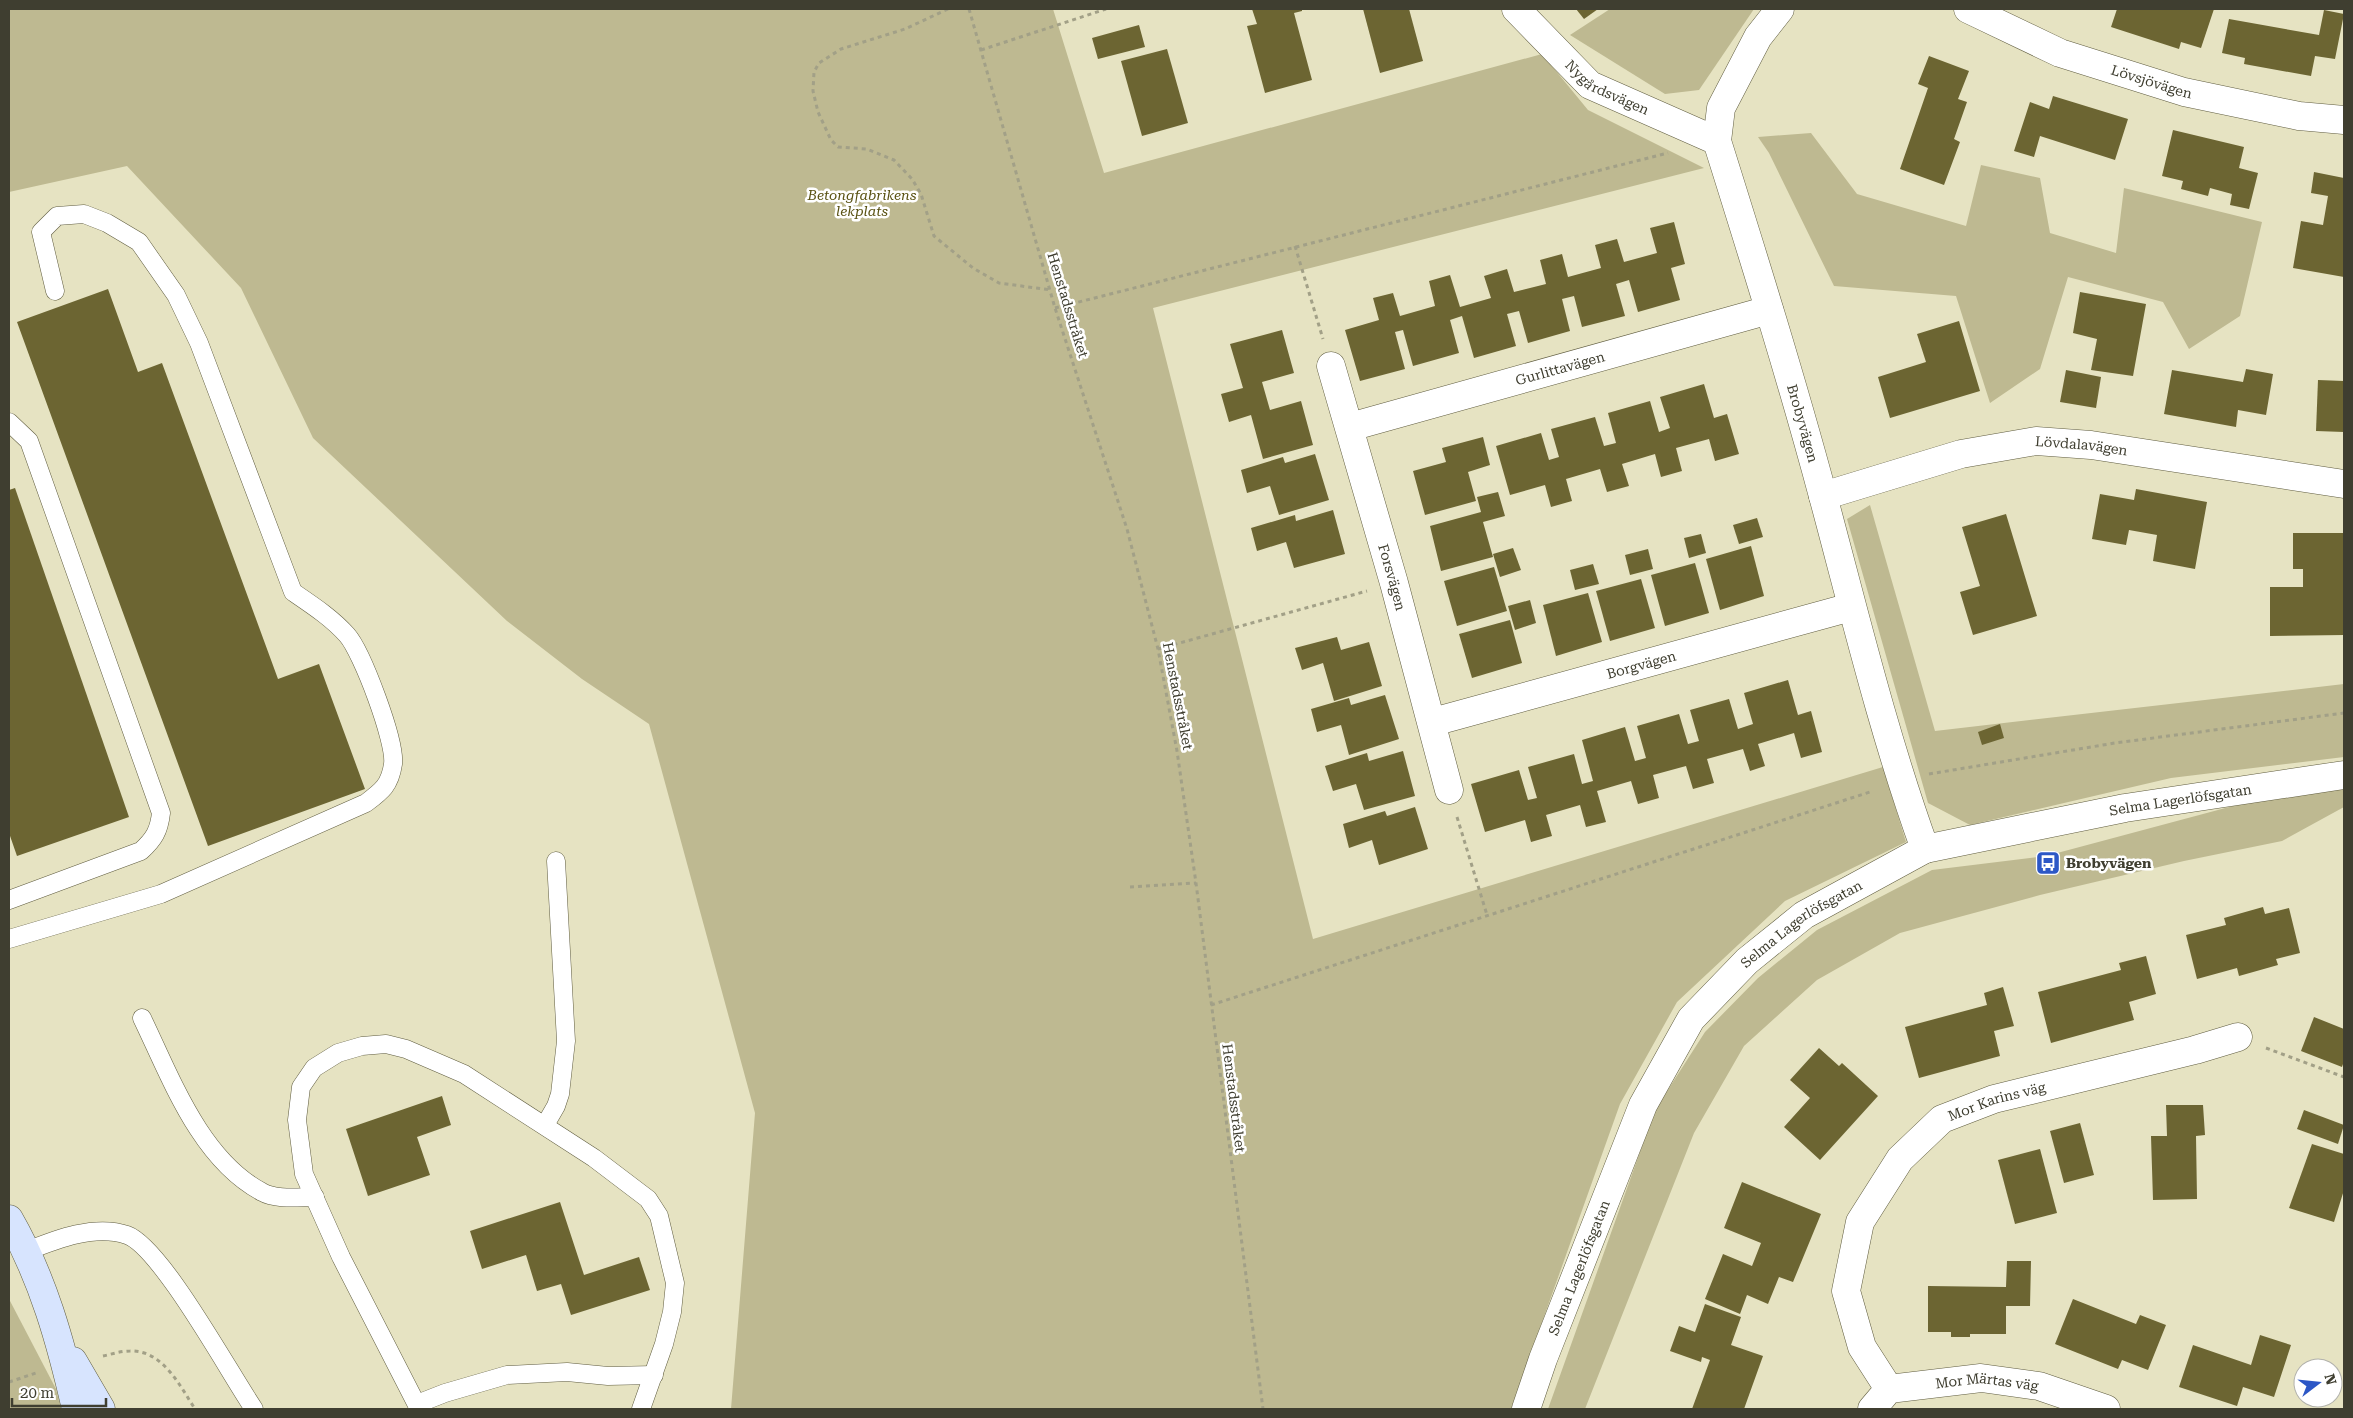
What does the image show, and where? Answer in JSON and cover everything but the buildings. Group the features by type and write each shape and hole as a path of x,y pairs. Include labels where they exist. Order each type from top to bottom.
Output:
{"street":[{"name":"Nygårdsvägen","path":"1516,9 1590,85 1718,141"},
{"name":"Brobyvägen","path":"1780,9 1758,38 1721,108 1718,141 1823,496 1850,606 1901,782 1925,849"},
{"name":"Lövsjövägen","path":"1968,9 2060,53 2184,92 2299,116 2344,120"},
{"name":"Gurlittavägen","path":"1350,427 1769,310"},
{"name":"Forsvägen","path":"1331,366 1394,583 1449,790"},
{"name":"Lövdalavägen","path":"1823,496 1961,454 2036,441 2091,445 2344,484"},
{"name":"Borgvägen","path":"1432,722 1850,606"},
{"name":"Selma Lagerlöfsgatan","path":"1526,1409 1543,1359 1642,1105 1691,1019 1747,961 1804,914 1925,849 2125,808 2344,775"},
{"name":"Mor Karins väg","path":"1881,1399 1862,1346 1846,1291 1860,1222 1900,1158 1942,1119 1994,1099 2195,1050 2238,1037"},
{"path":"9,1219 28,1251 60,1339 76,1409"},
{"path":"60,1339 101,1409"},
{"name":"Mor Märtas väg","path":"1881,1399 1980,1378 2038,1386 2106,1409"}],"lane":[{"path":"9,939 161,894 366,803 385,789 393,763 384,718 361,658 348,636 324,614 293,592 199,343 176,295 139,242 107,223 84,214 58,216 41,232 56,291"},
{"path":"9,422 29,441 161,813 159,828 153,839 141,851 9,900"},
{"path":"545,1125 556,1106 560,1094 566,1042 556,861"},
{"path":"142,1018 189,1115 216,1153 231,1169 263,1193 315,1198"},
{"path":"641,1409 654,1375 672,1312 675,1283 659,1216 648,1199 630,1183 545,1125 464,1074 406,1049 386,1044 362,1046 338,1053 314,1068 301,1087 297,1120 304,1174 341,1257 418,1407 445,1393 507,1376 568,1372 608,1376 654,1375"},
{"path":"28,1251 70,1236 94,1232 116,1233 135,1239 145,1247 166,1271 254,1409"}],"path":[{"path":"948,9 905,28 841,49 819,63 812,80 818,112 831,140 838,147 866,149 894,160 912,179 921,194 934,236 973,268 999,283 1051,290"},
{"name":"Henstadsstråket","path":"969,9 1055,308 1127,529 1158,648 1177,751 1196,882 1263,1409"},
{"path":"981,50 1106,9"},
{"path":"1055,308 1670,153"},
{"path":"1296,246 1331,366"},
{"path":"1158,648 1394,583"},
{"path":"1211,1005 1487,914 1923,775 2105,745 2344,713"},
{"path":"1449,790 1487,914"},
{"path":"1130,887 1196,882"},
{"path":"2238,1037 2344,1077"},
{"path":"97,1357 129,1351 148,1354 168,1369 195,1409"},
{"path":"9,1382 42,1371"}],"green space":[{"name":"Betongfabrikens lekplats","path":"9,9 1053,9 1104,173 1542,54 1588,110 1704,168 1153,308 1313,939 1883,767 1906,842 1785,901 1677,1002 1620,1104 1511,1409 731,1409 755,1113 649,724 582,679 507,621 313,438 241,288 127,166 9,192"},
{"path":"1610,9 1754,9 1699,90 1665,94 1570,35"},
{"path":"1811,133 1857,194 1966,226 1981,165 2040,178 2050,233 2116,253 2124,188 2262,222 2240,316 2189,349 2163,302 2068,277 2040,369 1990,403 1956,296 1834,286 1769,153 1758,137"},
{"path":"1870,505 1935,731 2344,684 2344,757 2171,778 1970,825 1928,803 1847,519"},
{"path":"2344,784 2344,807 2282,841 2184,861 2040,895 1900,933 1817,980 1744,1046 1694,1133 1585,1409 1548,1409 1655,1110 1705,1032 1758,978 1817,930 1932,870 2046,856 2274,795"},
{"path":"9,1299 56,1389 61,1409 9,1409"}],"place":[{"name":"Brobyvägen","path":"2048,863"}]}
